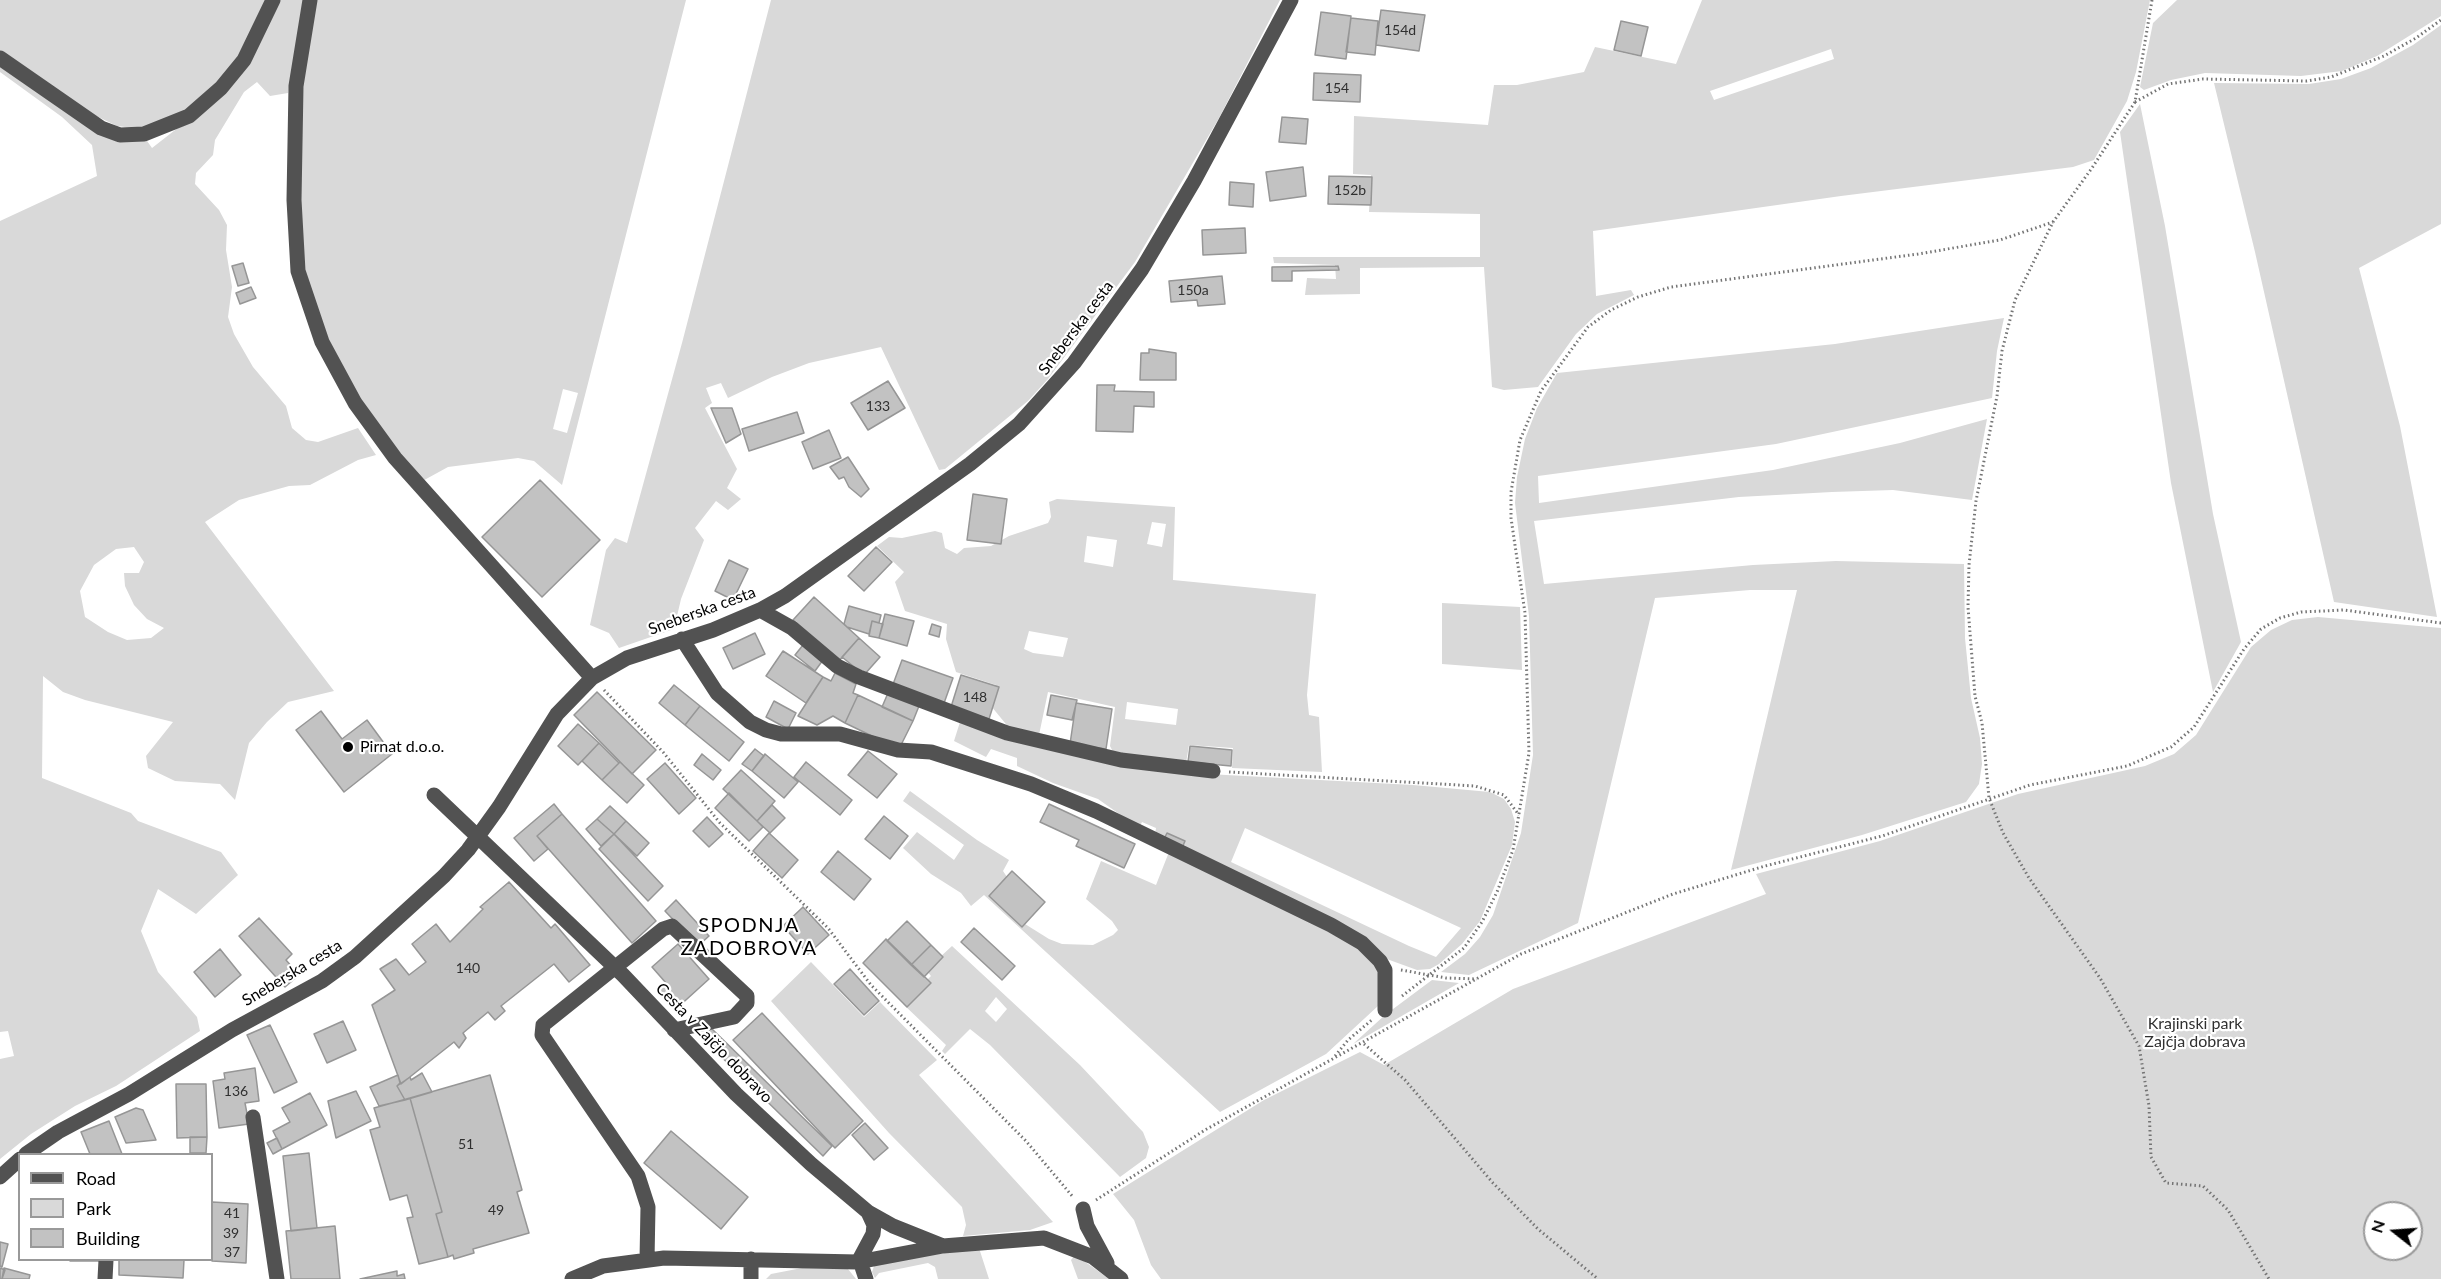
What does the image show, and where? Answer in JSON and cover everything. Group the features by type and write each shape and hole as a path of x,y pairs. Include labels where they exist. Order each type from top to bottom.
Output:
{"street":[{"path":"0,58 101,128 120,135 144,134 189,116 221,88 244,60 273,0"},
{"path":"310,0 296,86 294,200 298,271 322,342 355,403 395,458 592,678"},
{"name":"Sneberska cesta","path":"29,1153 58,1132 129,1094 231,1030 340,968 444,876 479,837 549,725 572,696 592,678 627,658 760,610 809,580 970,464 1019,424 1059,383 1142,269 1291,0"},
{"path":"760,610 792,628 837,666 859,677 1007,733 1121,760 1213,771"},
{"path":"682,639 717,693 750,722 766,730 781,734 840,734 898,750 931,752 1031,784 1096,811 1331,925 1362,943 1380,961 1385,970 1384,1010"},
{"name":"Cesta v Zajčjo dobravo","path":"434,795 615,968 674,1030 811,1164 868,1212 893,1226 944,1246"},
{"path":"647,1260 648,1208 638,1176 542,1035 543,1025 663,929 672,926 747,996 747,1003 734,1017 674,1030"},
{"path":"253,1117 277,1279"},
{"path":"0,1177 18,1162"},
{"path":"1083,1209 1087,1226 1115,1273"},
{"path":"866,1279 859,1261 870,1244 873,1234 874,1225 868,1212"},
{"name":"Cesta v Zajčjo dobravo","path":"572,1279 603,1266 647,1260 859,1261 944,1246 1044,1238 1075,1248 1115,1273"},
{"path":"751,1259 751,1279"},
{"path":"105,1279 106,1261"}],"path":[{"path":"2151,0 2135,102 2053,222 2015,300 2002,351 1976,501 1968,607 1975,696 1982,723 1989,798 2003,833 2029,878 2100,978 2139,1046 2149,1106 2151,1157 2166,1183 2203,1186 2228,1210 2269,1279"},
{"path":"2135,102 2168,84 2203,79 2307,81 2331,77 2354,70 2384,56 2441,20"},
{"path":"1333,1058 1348,1040 1464,948 1482,922 1497,892 1513,850 1529,753 1525,614 1511,518 1511,492 1520,440 1541,391 1587,327 1611,310 1638,297 1671,287 1918,254 2000,240 2053,222"},
{"path":"592,678 663,752 720,823 828,928 871,985 1026,1141 1083,1209 1205,1130 1333,1058 1364,1044 1521,954 1673,894 1765,866 1881,836 2030,785 2127,766 2171,747 2194,727 2244,649 2261,629 2280,618 2301,612 2344,610 2441,623"},
{"path":"1213,771 1475,786 1504,795 1520,817"},
{"path":"1380,961 1412,974 1479,979"},
{"path":"1364,1044 1405,1080 1493,1183 1538,1229 1598,1279"}],"green space":[{"path":"0,0 268,0 246,47 217,86 183,116 152,127 133,128 117,126 90,113 0,52"},
{"path":"278,0 303,0 288,93 270,96 257,82 244,92 215,140 213,155 196,173 195,184 219,210 227,225 226,250 232,287 228,317 234,334 253,367 286,406 292,428 306,440 318,442 358,428 376,455 358,460 310,485 289,486 239,500 205,522 334,691 288,702 267,722 249,743 235,800 220,784 175,781 148,768 146,756 173,722 85,700 63,692 43,676 42,778 131,813 138,821 221,852 238,875 196,914 158,889 141,931 158,972 197,1017 200,1031 116,1086 75,1106 31,1134 0,1159 0,1059 14,1056 8,1031 0,1032 0,221 97,176 92,145 62,117 0,72 0,63 67,111 145,138 152,148 220,95","holes":["134,547 144,562 139,573 124,573 125,586 134,605 147,619 164,628 151,638 127,640 108,632 85,617 80,591 94,565 116,549"]},
{"path":"315,0 686,0 562,485 534,461 518,458 448,467 417,484 398,464 304,303 294,135","holes":["563,389 578,393 567,433 553,429"]},
{"path":"771,0 1280,0 1219,118 1135,262 1048,379 1028,401 945,469 939,470 881,347 809,363 772,377 728,398 721,383 706,388 712,403 705,408 737,469 727,488 741,499 728,510 716,501 695,528 704,540 681,599 674,629 619,648 609,633 590,625 606,550 615,538 627,543 682,343"},
{"path":"1702,0 2150,0 2136,72 2127,101 2094,160 2073,167 1841,196 1593,231 1596,296 1631,290 1634,295 1597,314 1576,334 1538,387 1504,390 1492,387 1484,267 1360,268 1360,294 1305,295 1307,278 1336,279 1335,265 1274,263 1273,257 1480,257 1480,214 1369,212 1371,175 1353,174 1354,116 1488,125 1494,85 1517,85 1584,72 1595,47 1676,64","holes":["1831,49 1834,59 1714,100 1710,91"]},
{"path":"2177,0 2441,0 2441,16 2377,56 2342,71 2301,76 2205,73 2171,80 2144,90 2140,87 2153,23"},
{"path":"2441,25 2441,224 2359,268 2400,426 2437,617 2334,602 2255,252 2214,83 2309,84 2341,79 2371,68 2413,45"},
{"path":"2140,104 2165,226 2213,514 2241,642 2213,692 2171,483 2120,132"},
{"path":"2004,318 1997,351 1992,398 1776,444 1538,476 1539,503 1773,470 1900,443 1987,419 1972,500 1893,490 1832,492 1739,497 1534,521 1544,584 1753,565 1836,561 1964,564 1965,638 1971,698 1980,738 1982,764 1979,784 1966,802 1862,835 1731,870 1797,590 1750,590 1655,598 1578,923 1469,975 1441,972 1465,954 1480,937 1493,915 1521,833 1533,755 1529,616 1515,503 1517,477 1525,439 1537,408 1557,373 1835,344"},
{"path":"1057,499 1175,507 1173,580 1316,594 1307,695 1309,715 1319,717 1322,772 1232,768 1233,748 1189,745 1186,763 1114,754 1110,746 1115,707 1048,692 1039,735 1010,729 991,706 996,685 956,672 946,639 947,624 905,611 895,582 904,572 877,546 889,537 902,538 935,531 942,533 945,548 957,554 964,548 991,546 1009,536 1048,523 1051,517 1049,502","holes":["1152,522 1166,524 1162,547 1147,544","1087,536 1117,540 1113,567 1084,562","1029,631 1068,638 1063,657 1033,653 1024,649","1127,702 1178,709 1176,725 1125,719"]},
{"path":"1442,603 1520,607 1522,670 1442,664"},
{"name":"Krajinski park Zajčja dobrava","path":"2318,617 2441,628 2441,1279 1161,1279 1151,1265 1134,1220 1113,1194 1264,1100 1360,1052 1384,1065 1513,989 1766,894 1756,874 1880,841 2018,794 2145,766 2174,754 2196,735 2251,647 2271,630 2292,620"},
{"path":"960,722 1189,773 1413,785 1490,792 1504,799 1511,809 1515,822 1512,845 1480,921 1462,944 1439,964 1430,969 1417,970 1384,958 1155,835 1156,828 1142,822 1139,828 1098,799 1053,783 1017,766 1017,758 991,749 986,757 954,741","holes":["1245,828 1461,928 1436,957 1231,862"]},
{"path":"910,791 977,840 1009,860 1003,871 1011,883 1025,924 1049,939 1062,944 1093,945 1113,935 1118,930 1112,921 1086,899 1101,861 1156,885 1169,852 1360,946 1375,963 1382,977 1378,1006 1326,1054 1220,1112 984,895 971,906 961,893 931,874 903,848 917,832 954,860 964,845 903,801"},
{"path":"952,946 1080,1065 1143,1132 1149,1147 1146,1158 1120,1177 990,1045 970,1029 945,1054 942,1051 946,1045 903,1004 931,976 926,970","holes":["996,997 1007,1009 996,1022 985,1011"]},
{"path":"811,962 864,1017 880,1002 937,1060 919,1075 1053,1222 1030,1230 963,1236 966,1225 962,1207 889,1133 771,1001"},
{"path":"1432,980 1459,983 1353,1044 1385,1015"},
{"path":"979,1248 989,1279 938,1279 935,1267 928,1263 879,1273 875,1278 872,1272 875,1263"},
{"path":"1075,1255 1109,1279 1078,1279 1071,1260"},
{"path":"802,1268 848,1269 856,1279 766,1279 771,1274"}],"building":[{"path":"1381,10 1425,15 1419,51 1376,45"},
{"path":"1321,12 1351,16 1346,59 1315,55"},
{"path":"1351,18 1378,21 1375,55 1346,52"},
{"path":"1621,21 1648,27 1641,56 1614,50"},
{"path":"1314,73 1361,75 1360,102 1313,100"},
{"path":"1282,117 1308,119 1306,144 1279,142"},
{"path":"1303,167 1306,196 1270,201 1266,172"},
{"path":"1329,176 1372,177 1371,205 1328,204"},
{"path":"1230,182 1254,184 1253,207 1229,205"},
{"path":"1245,228 1246,253 1203,255 1202,230"},
{"path":"243,263 249,283 238,286 232,266"},
{"path":"1338,266 1339,270 1292,271 1292,281 1272,281 1272,267"},
{"path":"1222,276 1225,304 1198,306 1197,300 1171,302 1169,281"},
{"path":"251,287 256,298 240,304 236,293"},
{"path":"1149,349 1176,353 1176,380 1140,380 1141,353 1149,353"},
{"path":"888,381 905,408 868,430 851,403"},
{"path":"1097,385 1115,385 1114,391 1154,392 1154,407 1134,406 1133,432 1096,431"},
{"path":"711,408 732,408 741,434 726,443"},
{"path":"797,412 804,433 749,451 742,429"},
{"path":"829,430 841,458 813,469 802,442"},
{"path":"848,457 869,489 861,497 849,487 844,477 839,479 830,467"},
{"path":"540,480 600,540 542,597 482,537"},
{"path":"973,494 1007,499 1001,544 967,540"},
{"path":"876,547 892,562 864,591 848,576"},
{"path":"729,560 748,569 733,600 715,591"},
{"path":"814,597 859,638 838,662 793,620"},
{"path":"849,606 881,615 879,623 872,621 869,634 847,627 844,624"},
{"path":"885,614 914,621 907,646 879,638"},
{"path":"872,621 883,624 879,638 869,636"},
{"path":"932,624 941,627 939,637 929,634"},
{"path":"755,633 765,654 733,669 723,648"},
{"path":"859,638 880,657 864,675 842,657"},
{"path":"803,645 823,660 815,671 795,655"},
{"path":"783,651 823,677 806,703 766,676"},
{"path":"902,660 953,678 943,706 892,687"},
{"path":"835,673 856,684 853,693 858,695 845,723 833,716 817,725 798,716 823,677 831,681"},
{"path":"961,675 999,687 989,719 951,707"},
{"path":"674,685 700,706 685,725 659,703"},
{"path":"597,692 656,750 632,774 574,715"},
{"path":"888,693 919,706 913,721 882,707"},
{"path":"858,695 913,721 899,749 845,723"},
{"path":"1051,695 1077,700 1072,720 1047,715"},
{"path":"774,701 796,713 788,729 766,717"},
{"path":"1076,703 1112,709 1106,749 1070,744"},
{"path":"700,706 744,742 729,761 685,725"},
{"name":"Pirnat d.o.o.","path":"321,711 342,739 367,720 392,754 344,792 296,730"},
{"path":"578,724 599,743 578,765 558,746"},
{"path":"599,743 619,763 602,780 582,761"},
{"path":"1190,746 1232,750 1231,766 1188,762"},
{"path":"755,749 764,756 752,771 742,764"},
{"path":"868,751 897,774 877,798 848,775"},
{"path":"702,754 721,770 713,780 694,765"},
{"path":"765,754 798,782 784,798 752,771"},
{"path":"620,762 644,785 627,803 602,780"},
{"path":"806,762 852,800 840,815 794,777"},
{"path":"665,763 696,798 679,814 647,779"},
{"path":"741,770 775,801 757,821 723,789"},
{"path":"729,793 763,827 749,841 715,808"},
{"path":"554,804 562,814 537,836 548,849 534,861 514,838"},
{"path":"1049,804 1135,844 1124,868 1076,846 1079,840 1040,822"},
{"path":"772,805 785,818 770,833 757,821"},
{"path":"610,806 626,821 614,834 597,819"},
{"path":"562,814 656,921 632,943 537,836"},
{"path":"884,816 908,836 890,859 865,839"},
{"path":"707,817 723,834 709,847 693,831"},
{"path":"597,819 614,834 601,846 586,829"},
{"path":"626,821 649,843 637,856 614,834"},
{"path":"769,833 798,860 782,878 753,851"},
{"path":"1167,833 1185,841 1182,848 1164,839"},
{"path":"614,834 663,886 648,901 599,849"},
{"path":"838,851 871,879 854,900 821,872"},
{"path":"1012,871 1045,902 1022,927 989,896"},
{"path":"509,882 551,928 555,924 590,965 569,982 554,964 501,1006 505,1011 495,1020 488,1012 463,1033 466,1038 459,1048 454,1042 401,1084 372,1005 395,990 380,969 396,959 409,975 426,962 412,944 436,924 450,942 483,909 480,907"},
{"path":"676,900 709,936 698,946 665,911"},
{"path":"803,907 829,935 808,954 783,926"},
{"path":"259,918 292,954 286,960 299,975 285,987 239,936"},
{"path":"907,921 931,945 911,965 887,941"},
{"path":"974,928 1015,966 1002,980 961,942"},
{"path":"886,939 931,983 907,1007 863,963"},
{"path":"678,944 709,979 676,1009 658,989 666,983 652,967"},
{"path":"931,945 943,957 924,977 911,965"},
{"path":"220,949 241,975 215,997 194,972"},
{"path":"850,969 879,1001 864,1015 834,984"},
{"path":"762,1013 863,1121 835,1148 733,1040"},
{"path":"343,1021 356,1050 327,1063 314,1034"},
{"path":"270,1025 297,1082 274,1093 247,1035"},
{"path":"711,1028 832,1146 823,1156 702,1038"},
{"path":"255,1068 259,1101 245,1103 249,1124 219,1128 213,1081 225,1079 224,1073"},
{"path":"422,1073 432,1092 405,1100 397,1086 410,1077 411,1080"},
{"path":"398,1075 400,1083 397,1086 405,1100 379,1106 370,1087"},
{"path":"490,1075 522,1190 517,1192 529,1233 473,1249 474,1253 454,1259 453,1255 448,1257 436,1214 442,1212 410,1098"},
{"path":"176,1084 206,1084 207,1137 177,1138"},
{"path":"356,1091 371,1121 336,1138 328,1101"},
{"path":"310,1093 327,1125 282,1149 273,1131 290,1122 282,1108"},
{"path":"410,1098 442,1212 436,1214 448,1257 419,1264 407,1218 413,1217 407,1195 390,1200 370,1130 380,1127 374,1108"},
{"path":"136,1108 143,1110 156,1140 126,1143 115,1117"},
{"path":"109,1121 122,1153 90,1153 81,1132"},
{"path":"865,1123 888,1148 874,1160 852,1135"},
{"path":"671,1131 748,1197 721,1229 644,1163"},
{"path":"190,1137 207,1137 206,1153 190,1153"},
{"path":"277,1138 282,1149 273,1154 267,1143"},
{"path":"309,1153 317,1228 291,1231 283,1156"},
{"path":"213,1202 248,1204 246,1263 212,1261"},
{"path":"335,1226 340,1279 291,1279 286,1231"},
{"path":"0,1242 8,1244 2,1267 0,1266"},
{"path":"119,1261 184,1261 183,1278 119,1275"},
{"path":"0,1268 5,1270 2,1279 0,1279"},
{"path":"4,1268 30,1275 29,1279 2,1279"},
{"path":"397,1271 397,1276 404,1274 405,1279 360,1279"}],"place":[{"name":"Pirnat d.o.o.","path":"348,747"}],"district":[{"name":"SPODNJA ZADOBROVA","path":"749,938"}]}
